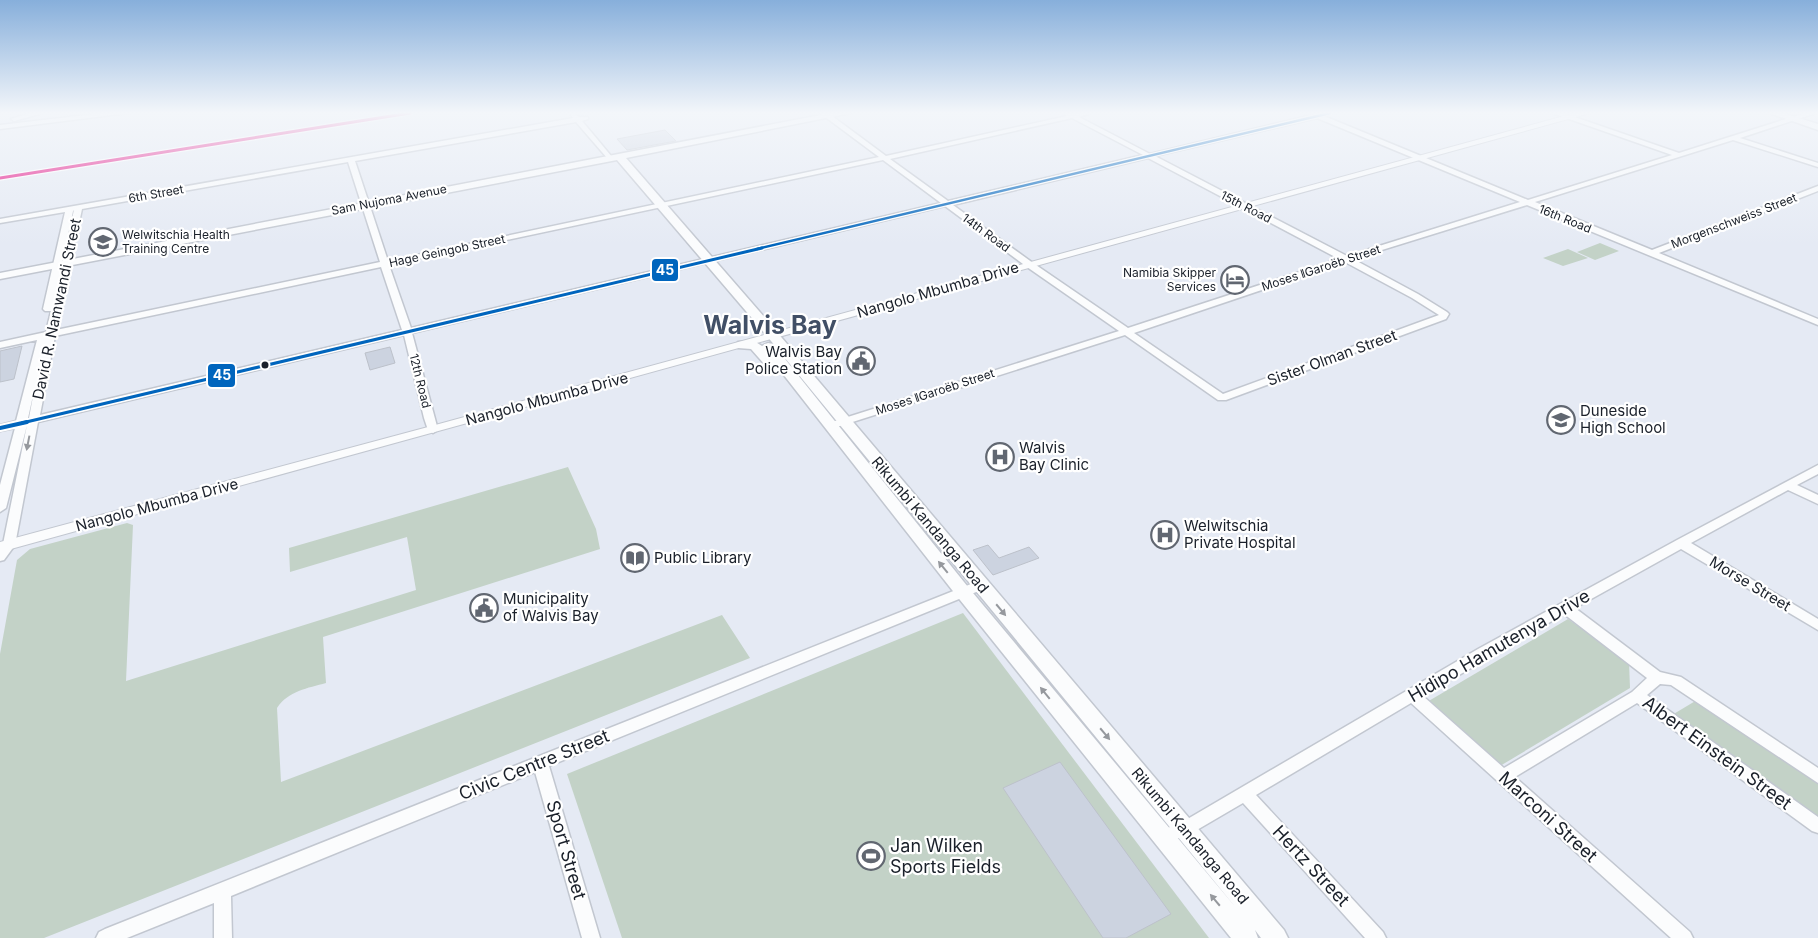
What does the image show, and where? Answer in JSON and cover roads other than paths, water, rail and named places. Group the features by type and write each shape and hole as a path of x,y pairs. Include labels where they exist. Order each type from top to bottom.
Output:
{"main road":[{"name":"Rikumbi Kandanga Road","path":"615,157 708,262 837,424 962,591 1246,938"},
{"name":"Sam Nujoma Avenue","path":"0,274 615,157"},
{"name":"Rikumbi Kandanga Road","path":"765,335 786,370 981,585 1276,938"},
{"path":"742,345 754,345 773,365 786,370"}],"street":[{"name":"6th Street","path":"0,220 368,157"},
{"name":"14th Road","path":"883,157 1126,332"},
{"name":"Hage Geingob Street","path":"0,346 47,334 883,157"},
{"path":"0,432 27,424 1150,157"},
{"name":"15th Road","path":"1150,157 1346,259"},
{"name":"16th Road","path":"1417,157 1818,322"},
{"name":"Nangolo Mbumba Drive","path":"432,427 1417,157"},
{"name":"Moses ǁGaroëb Street","path":"837,424 1126,332 1346,259 1673,157"},
{"path":"1792,157 1818,165"},
{"name":"12th Road","path":"351,160 364,205 408,333 432,427"},
{"name":"Morgenschweiss Street","path":"1650,254 1818,189"},
{"name":"David R. Namwandi Street","path":"0,557 5,541 27,424 74,208"},
{"name":"Sister Olman Street","path":"1126,332 1222,398 1443,317 1444,314 1439,309 1346,259"},
{"name":"Hage Geingob Street","path":"0,342 47,334"},
{"name":"Nangolo Mbumba Drive","path":"5,541 742,345 765,335"},
{"path":"0,428 27,424"},
{"name":"David R. Namwandi Street","path":"0,508 27,424"},
{"name":"Hidipo Hamutenya Drive","path":"1162,837 1184,828 1326,747 1412,695 1681,543 1818,470"},
{"path":"1790,486 1818,500"},
{"name":"Morse Street","path":"1681,543 1818,625"},
{"name":"Civic Centre Street","path":"105,938 962,591 981,585"},
{"name":"Albert Einstein Street","path":"1566,608 1657,678 1676,681 1818,776"},
{"name":"Albert Einstein Street","path":"1657,678 1637,696 1818,826"},
{"name":"Marconi Street","path":"1412,695 1684,938"},
{"path":"1502,777 1637,696"},
{"name":"Sport Street","path":"540,763 591,938"},
{"name":"Hertz Street","path":"1244,793 1377,938"},
{"path":"222,891 223,938"}],"railway":[{"path":"0,178 140,157"}],"place":[{"name":"Welwitschia Health Training Centre","path":"103,242"},
{"name":"Namibia Skipper Services","path":"1235,280"},
{"name":"Walvis Bay Police Station","path":"861,361"},
{"name":"Duneside High School","path":"1561,420"},
{"name":"Walvis Bay Clinic","path":"1000,457"},
{"name":"Welwitschia Private Hospital","path":"1165,535"},
{"name":"Public Library","path":"635,558"},
{"name":"Municipality of Walvis Bay","path":"484,608"},
{"name":"Jan Wilken Sports Fields","path":"871,856"}],"district":[{"name":"Walvis Bay","path":"770,325"}]}
